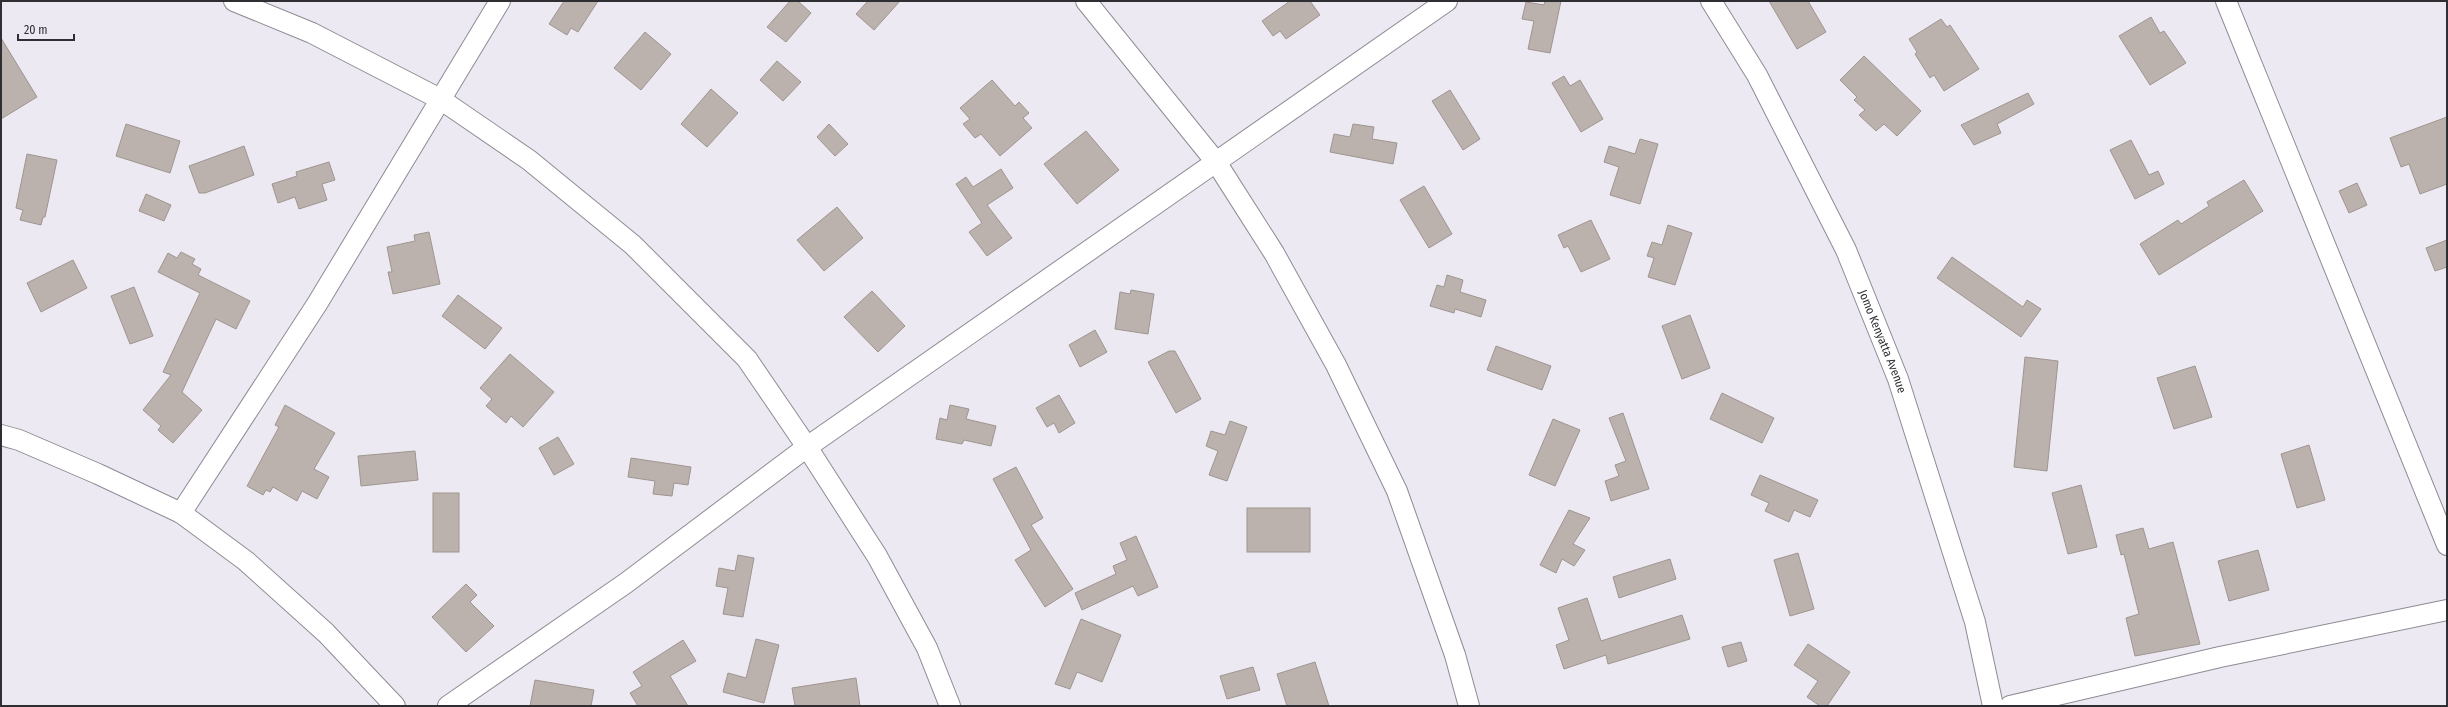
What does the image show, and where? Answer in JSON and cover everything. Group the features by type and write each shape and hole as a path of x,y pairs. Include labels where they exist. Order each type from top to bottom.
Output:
{"street":[{"path":"234,1 312,33 440,99 529,160 633,245 747,359 807,447 884,569 928,648 950,706"},
{"path":"181,513 317,304 500,1"},
{"path":"1086,1 1216,162 1274,253 1336,364 1397,491 1454,656 1469,706"},
{"path":"448,706 626,583 807,447 1447,1"},
{"name":"Jomo Kenyatta Avenue","path":"1711,1 1757,75 1846,250 1898,379 1975,622 1993,706"},
{"path":"2226,1 2447,545"},
{"path":"1,435 18,440 98,474 181,513 246,561 326,633 395,706"},
{"path":"2010,706 2220,657 2447,610"}],"building":[{"path":"564,1 598,1 578,32 571,28 567,35 549,24"},
{"path":"790,1 798,1 811,13 786,42 767,27"},
{"path":"868,1 900,1 874,30 856,14"},
{"path":"1290,1 1310,1 1320,15 1286,39 1280,31 1273,36 1262,21"},
{"path":"1545,1 1561,1 1550,53 1528,49 1534,21 1522,19 1526,2 1544,5"},
{"path":"1769,1 1808,1 1826,32 1797,49"},
{"path":"2151,17 2160,33 2164,31 2186,63 2150,85 2119,36"},
{"path":"1941,19 1947,27 1950,25 1979,69 1944,91 1934,75 1930,78 1915,54 1917,52 1909,39"},
{"path":"645,32 671,54 641,90 614,68"},
{"path":"1,38 37,97 1,119"},
{"path":"1864,56 1921,111 1897,136 1884,124 1876,131 1859,115 1865,110 1854,100 1857,97 1840,80"},
{"path":"777,61 801,82 783,101 760,80"},
{"path":"1564,76 1570,86 1580,80 1603,119 1581,132 1552,83"},
{"path":"992,80 1015,106 1019,102 1029,113 1023,118 1032,128 1000,156 981,134 975,138 963,124 970,119 960,108"},
{"path":"711,89 738,113 707,147 681,124"},
{"path":"1450,90 1480,139 1463,150 1432,101"},
{"path":"2028,93 2034,104 1997,124 2001,133 1974,145 1961,125"},
{"path":"2447,117 2447,184 2420,194 2409,164 2401,167 2390,138"},
{"path":"126,124 180,141 170,173 116,156"},
{"path":"829,124 848,144 835,156 817,137"},
{"path":"1353,124 1374,127 1372,139 1397,143 1393,164 1330,152 1334,134 1350,137"},
{"path":"1086,131 1119,170 1077,204 1044,164"},
{"path":"1640,139 1658,144 1640,204 1610,195 1619,167 1604,162 1609,146 1635,154"},
{"path":"2131,140 2149,175 2158,171 2164,184 2135,199 2110,150"},
{"path":"244,146 254,175 205,193 199,193 189,166"},
{"path":"27,154 57,160 45,217 43,217 41,225 20,220 23,210 16,208"},
{"path":"329,162 335,180 322,184 327,200 299,209 295,197 278,203 272,184 297,176 296,172"},
{"path":"1001,169 1013,188 987,205 1012,238 987,256 969,232 982,223 956,184 966,177 973,187"},
{"path":"2244,180 2263,211 2159,275 2140,244 2178,220 2181,224 2209,206 2207,202"},
{"path":"2357,183 2367,205 2349,213 2339,191"},
{"path":"1424,186 1452,234 1429,248 1400,200"},
{"path":"146,194 171,205 164,221 139,211"},
{"path":"837,207 863,238 824,271 797,240"},
{"path":"1591,220 1610,259 1581,272 1568,246 1564,248 1558,235"},
{"path":"1668,225 1692,233 1675,285 1648,277 1654,258 1647,256 1652,242 1662,245"},
{"path":"429,232 440,284 393,294 388,272 392,272 387,247 415,241 414,235"},
{"path":"2447,240 2447,267 2435,271 2426,248"},
{"path":"181,252 195,259 192,264 201,269 198,275 250,301 236,329 216,319 182,392 202,410 173,443 158,430 161,426 143,410 171,375 163,372 200,293 158,272 168,253 177,258"},
{"path":"1952,257 2023,307 2027,300 2041,309 2021,337 1937,278"},
{"path":"73,260 87,288 41,312 27,283"},
{"path":"1447,275 1463,280 1460,292 1486,300 1481,317 1455,309 1454,313 1430,306 1437,285 1444,287"},
{"path":"134,287 153,336 130,344 111,296"},
{"path":"1131,290 1154,294 1148,334 1115,329 1120,292 1130,294"},
{"path":"872,291 905,326 878,352 844,317"},
{"path":"458,295 502,328 485,349 442,316"},
{"path":"1690,315 1710,368 1682,379 1662,326"},
{"path":"1095,330 1107,352 1080,367 1069,345"},
{"path":"1496,346 1551,366 1542,390 1487,370"},
{"path":"1169,351 1175,351 1201,399 1176,413 1148,362"},
{"path":"510,354 554,392 523,427 511,416 506,423 486,406 492,399 480,388"},
{"path":"2025,357 2058,361 2047,471 2014,467"},
{"path":"2195,366 2212,417 2174,429 2157,378"},
{"path":"1722,393 1774,418 1762,443 1710,419"},
{"path":"1059,395 1075,423 1059,433 1054,423 1047,427 1036,408"},
{"path":"285,405 335,433 314,469 329,477 317,499 302,491 297,501 273,487 270,492 266,490 263,495 247,486 279,427 275,425"},
{"path":"950,405 969,409 966,419 996,426 991,446 964,440 962,444 936,439 940,418 947,420"},
{"path":"1623,413 1649,489 1611,501 1605,481 1619,476 1615,465 1626,461 1609,418"},
{"path":"1553,419 1580,430 1555,486 1529,475"},
{"path":"1230,421 1247,427 1227,481 1209,475 1218,451 1206,446 1211,431 1225,435"},
{"path":"558,437 574,464 554,475 539,448"},
{"path":"2309,445 2325,500 2297,508 2281,454"},
{"path":"415,451 418,480 361,486 358,456"},
{"path":"631,458 691,467 688,485 674,483 672,496 653,494 655,481 628,477"},
{"path":"1016,467 1043,518 1031,525 1073,589 1045,607 1015,560 1031,550 993,479"},
{"path":"1760,475 1818,500 1810,517 1794,510 1789,522 1765,511 1769,503 1751,495"},
{"path":"2081,485 2097,547 2068,554 2052,493"},
{"path":"433,493 459,493 459,552 433,552"},
{"path":"1247,508 1310,508 1310,552 1247,552"},
{"path":"1569,510 1590,518 1573,544 1585,550 1574,566 1562,559 1556,573 1540,565"},
{"path":"2143,528 2149,549 2173,542 2200,644 2135,656 2126,618 2139,614 2124,554 2121,555 2116,535"},
{"path":"1136,536 1158,587 1138,596 1133,586 1082,610 1075,593 1116,574 1113,566 1127,560 1120,543"},
{"path":"2258,550 2269,590 2229,601 2218,561"},
{"path":"1798,553 1814,609 1790,616 1774,560"},
{"path":"738,555 754,558 743,617 723,614 728,588 716,586 719,568 735,571"},
{"path":"1670,559 1676,579 1619,598 1613,577"},
{"path":"466,584 477,595 470,602 494,626 466,652 432,617"},
{"path":"1587,598 1601,641 1682,615 1690,639 1608,664 1606,655 1564,669 1556,645 1569,640 1558,608"},
{"path":"1081,619 1121,635 1102,682 1077,672 1070,689 1055,684"},
{"path":"756,639 779,645 764,703 723,692 728,673 746,678"},
{"path":"683,640 696,661 670,676 688,706 638,706 630,693 642,686 633,672"},
{"path":"1741,642 1747,661 1728,667 1722,647"},
{"path":"1808,644 1850,672 1827,706 1820,706 1807,697 1818,681 1794,665"},
{"path":"1315,662 1329,706 1287,706 1277,674"},
{"path":"1253,667 1260,690 1227,699 1220,676"},
{"path":"856,678 860,706 795,706 792,688"},
{"path":"535,680 594,690 591,706 530,706"}]}
